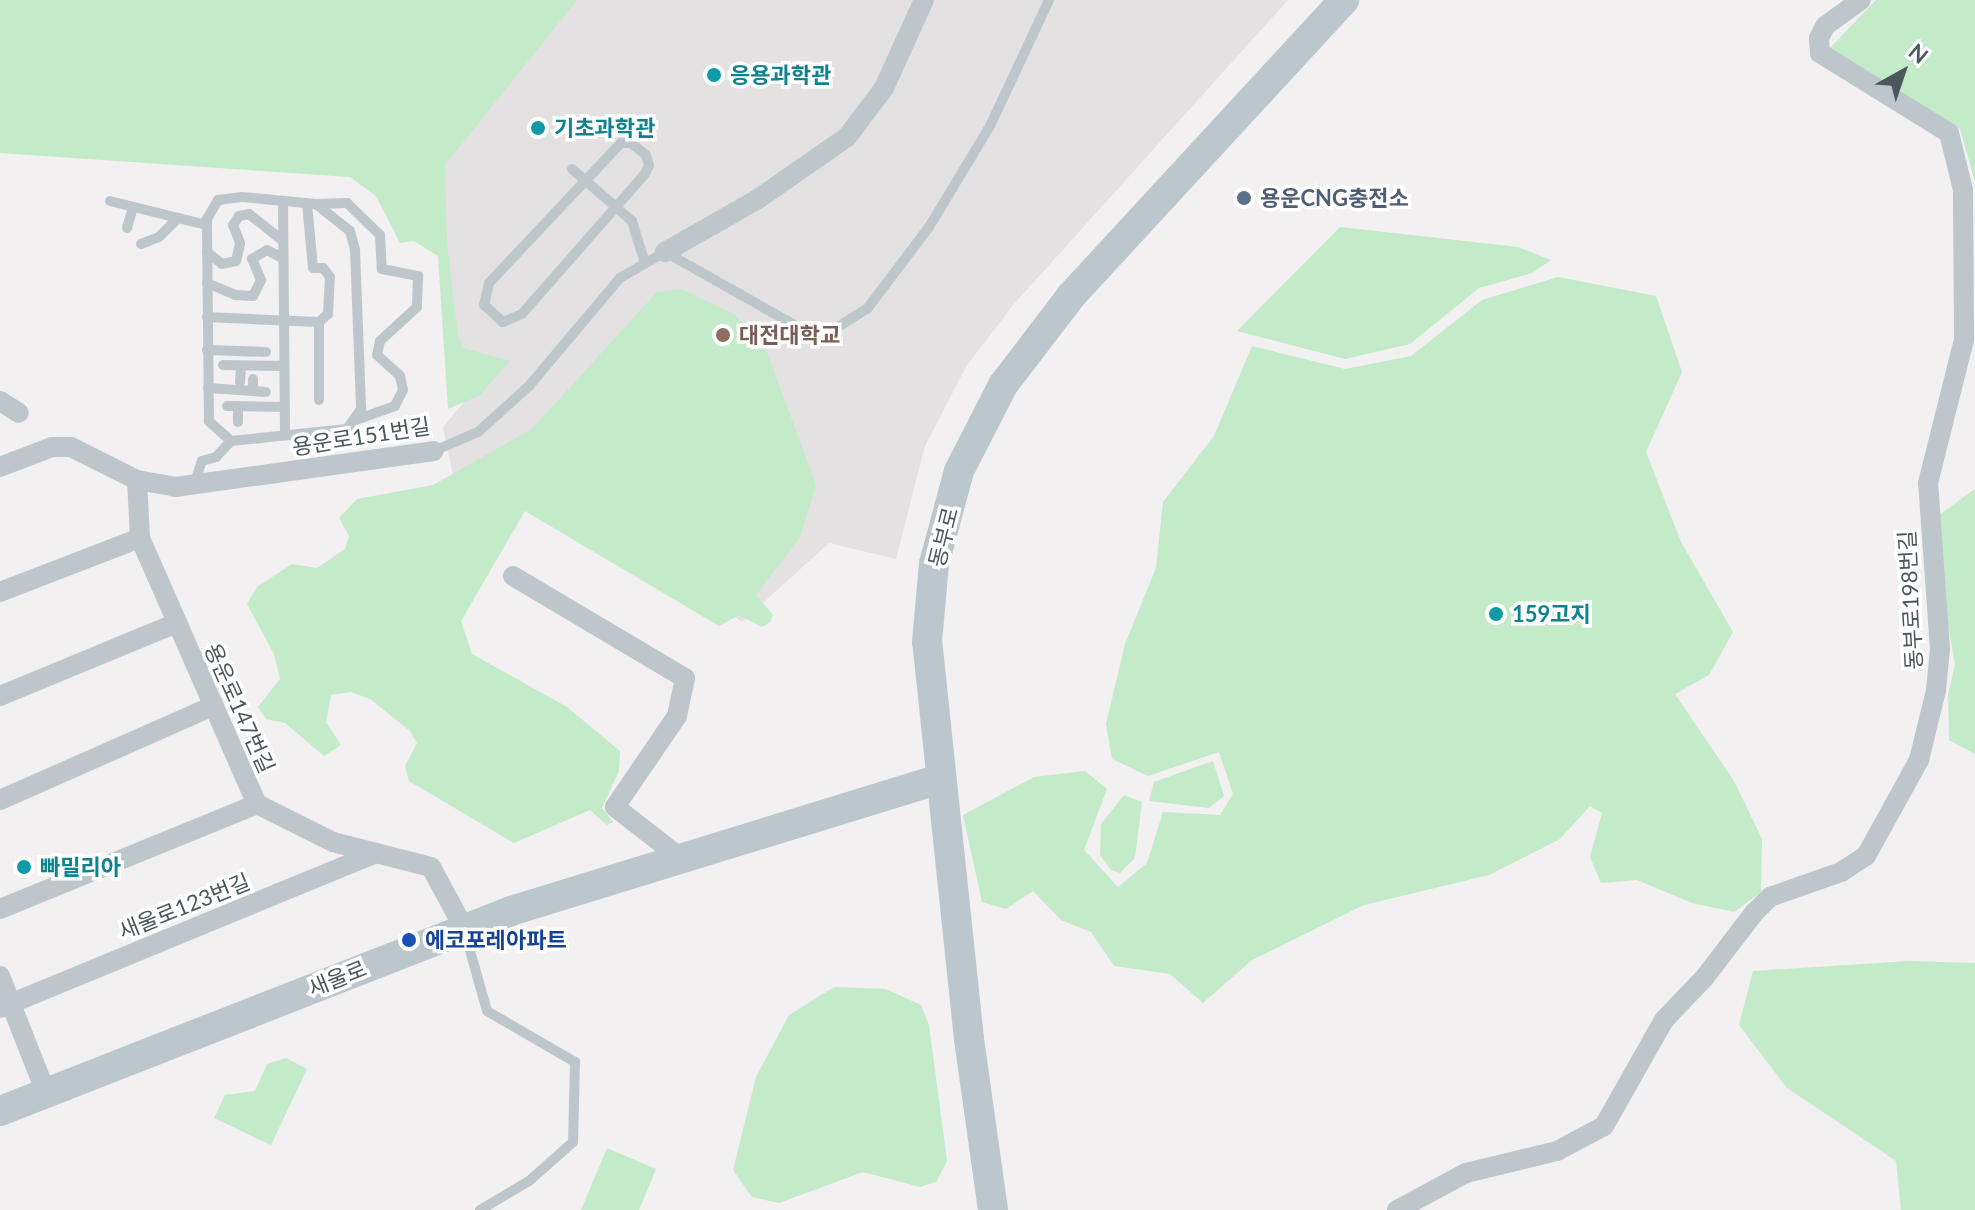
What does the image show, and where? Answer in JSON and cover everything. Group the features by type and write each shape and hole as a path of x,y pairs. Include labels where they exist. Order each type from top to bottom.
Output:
{"main road":[{"name":"동부로","path":"993,1210 927,642 934,564 959,471 1003,385 1071,296 1344,0"},
{"name":"새울로","path":"0,1111 464,928 678,856 941,779"}],"street":[{"path":"665,252 801,172 847,137 884,88 924,0"},
{"name":"동부로198번길","path":"1397,1210 1466,1173 1557,1151 1604,1126 1664,1020 1705,977 1754,913 1792,886 1841,872 1866,856 1919,760 1936,690 1940,649 1928,483 1964,340 1963,190 1949,133 1820,53 1819,38 1825,26 1861,0"},
{"path":"0,401 19,413"},
{"name":"용운로151번길","path":"0,467 52,447 71,447 137,480 175,487 434,451"},
{"name":"용운로147번길","path":"137,480 140,538 257,804 333,842 431,867 464,928"},
{"path":"0,592 140,538"},
{"path":"513,576 685,678 677,716 615,807 678,856"},
{"path":"0,696 176,623"},
{"path":"0,800 213,706"},
{"path":"0,909 257,804"},
{"name":"새울로123번길","path":"5,1005 376,853"},
{"path":"0,976 5,1005 46,1093"}],"lane":[{"path":"665,252 800,328 833,330 867,309 929,227 990,126 1049,0"},
{"path":"621,143 631,143 646,155 649,166 616,207 522,314 503,322 484,305 489,283 621,143"},
{"path":"572,169 632,221 644,260"},
{"path":"231,441 209,421 207,225 210,208 218,200 347,203 380,235 382,269 418,276 417,307 380,341 377,355 400,376 403,390 395,406 356,420"},
{"path":"110,201 207,225"},
{"path":"283,201 285,435"},
{"path":"207,317 319,322 328,314 330,277 323,268 313,268 312,203"},
{"path":"194,485 202,461 216,457 231,441 347,429 361,409 355,250 350,231 312,203"},
{"path":"127,228 133,207"},
{"path":"207,252 222,264 236,261 240,243 233,225 239,216 249,214 283,241"},
{"path":"141,244 159,237 178,218"},
{"path":"207,283 235,295 253,296 261,287 252,259 267,250 283,258"},
{"name":"용운로151번길","path":"434,451 478,432 519,395 620,278 644,260 665,252"},
{"path":"319,322 319,400"},
{"path":"253,351 254,337"},
{"path":"207,350 266,352"},
{"path":"223,365 284,366"},
{"path":"240,382 241,366"},
{"path":"253,379 253,391"},
{"path":"208,388 266,392"},
{"path":"238,422 232,406 284,407"},
{"path":"464,928 487,1011 575,1062 573,1142 529,1181 480,1210"}],"shaded area":[{"name":"대전대학교","path":"441,0 1288,0 1014,304 967,365 925,446 896,559 829,543 742,622 576,501 454,480 443,427 464,402 441,227"}],"green space":[{"path":"0,0 577,0 445,165 447,243 458,336 463,348 510,361 480,395 448,409 438,256 414,241 400,243 376,196 350,177 0,153"},
{"path":"1876,0 1975,0 1975,182 1960,129 1829,49"},
{"path":"1340,227 1518,247 1551,260 1532,273 1479,288 1410,344 1345,359 1237,331"},
{"path":"1558,277 1656,296 1682,372 1646,452 1681,542 1733,632 1709,675 1675,694 1734,781 1762,839 1761,892 1734,912 1692,903 1637,880 1601,883 1590,857 1602,813 1590,806 1560,839 1489,875 1364,905 1252,960 1203,1003 1170,974 1114,966 1091,932 1061,920 1033,891 1006,909 982,902 963,815 1034,777 1085,771 1107,789 1084,850 1118,887 1147,863 1163,812 1220,815 1233,794 1219,752 1148,776 1112,759 1106,724 1125,644 1156,568 1163,502 1214,436 1252,346 1345,369 1411,356 1482,300"},
{"path":"681,289 734,314 765,347 816,485 800,537 756,595 773,615 770,622 762,627 739,615 719,626 525,511 461,621 472,654 567,707 620,751 619,771 602,808 613,822 607,825 590,810 514,843 409,781 405,766 417,743 410,731 370,699 351,692 331,695 326,722 341,745 324,756 285,723 266,719 258,707 280,679 274,654 247,604 257,587 292,564 317,568 345,549 349,536 339,518 357,499 433,485 532,429 657,292"},
{"path":"1975,489 1975,754 1949,740 1948,695 1955,664 1941,588 1939,515"},
{"path":"1213,761 1224,796 1209,808 1149,801 1154,782"},
{"path":"1124,795 1142,802 1135,858 1120,873 1111,870 1100,855 1101,824"},
{"path":"1909,961 1975,963 1975,1210 1901,1210 1896,1161 1787,1088 1739,1025 1753,971"},
{"path":"834,987 886,989 921,1005 929,1025 947,1161 936,1182 920,1187 863,1172 779,1203 752,1197 733,1170 756,1077 789,1015"},
{"path":"286,1058 307,1069 271,1145 214,1118 225,1095 255,1091 267,1064"},
{"path":"607,1148 656,1169 639,1210 581,1210"}],"place":[{"name":"응용과학관","path":"714,75"},
{"name":"기초과학관","path":"538,128"},
{"name":"용운CNG충전소","path":"1244,198"},
{"name":"대전대학교","path":"723,335"},
{"name":"159고지","path":"1496,614"},
{"name":"빠밀리아","path":"24,867"},
{"name":"에코포레아파트","path":"409,940"}]}
